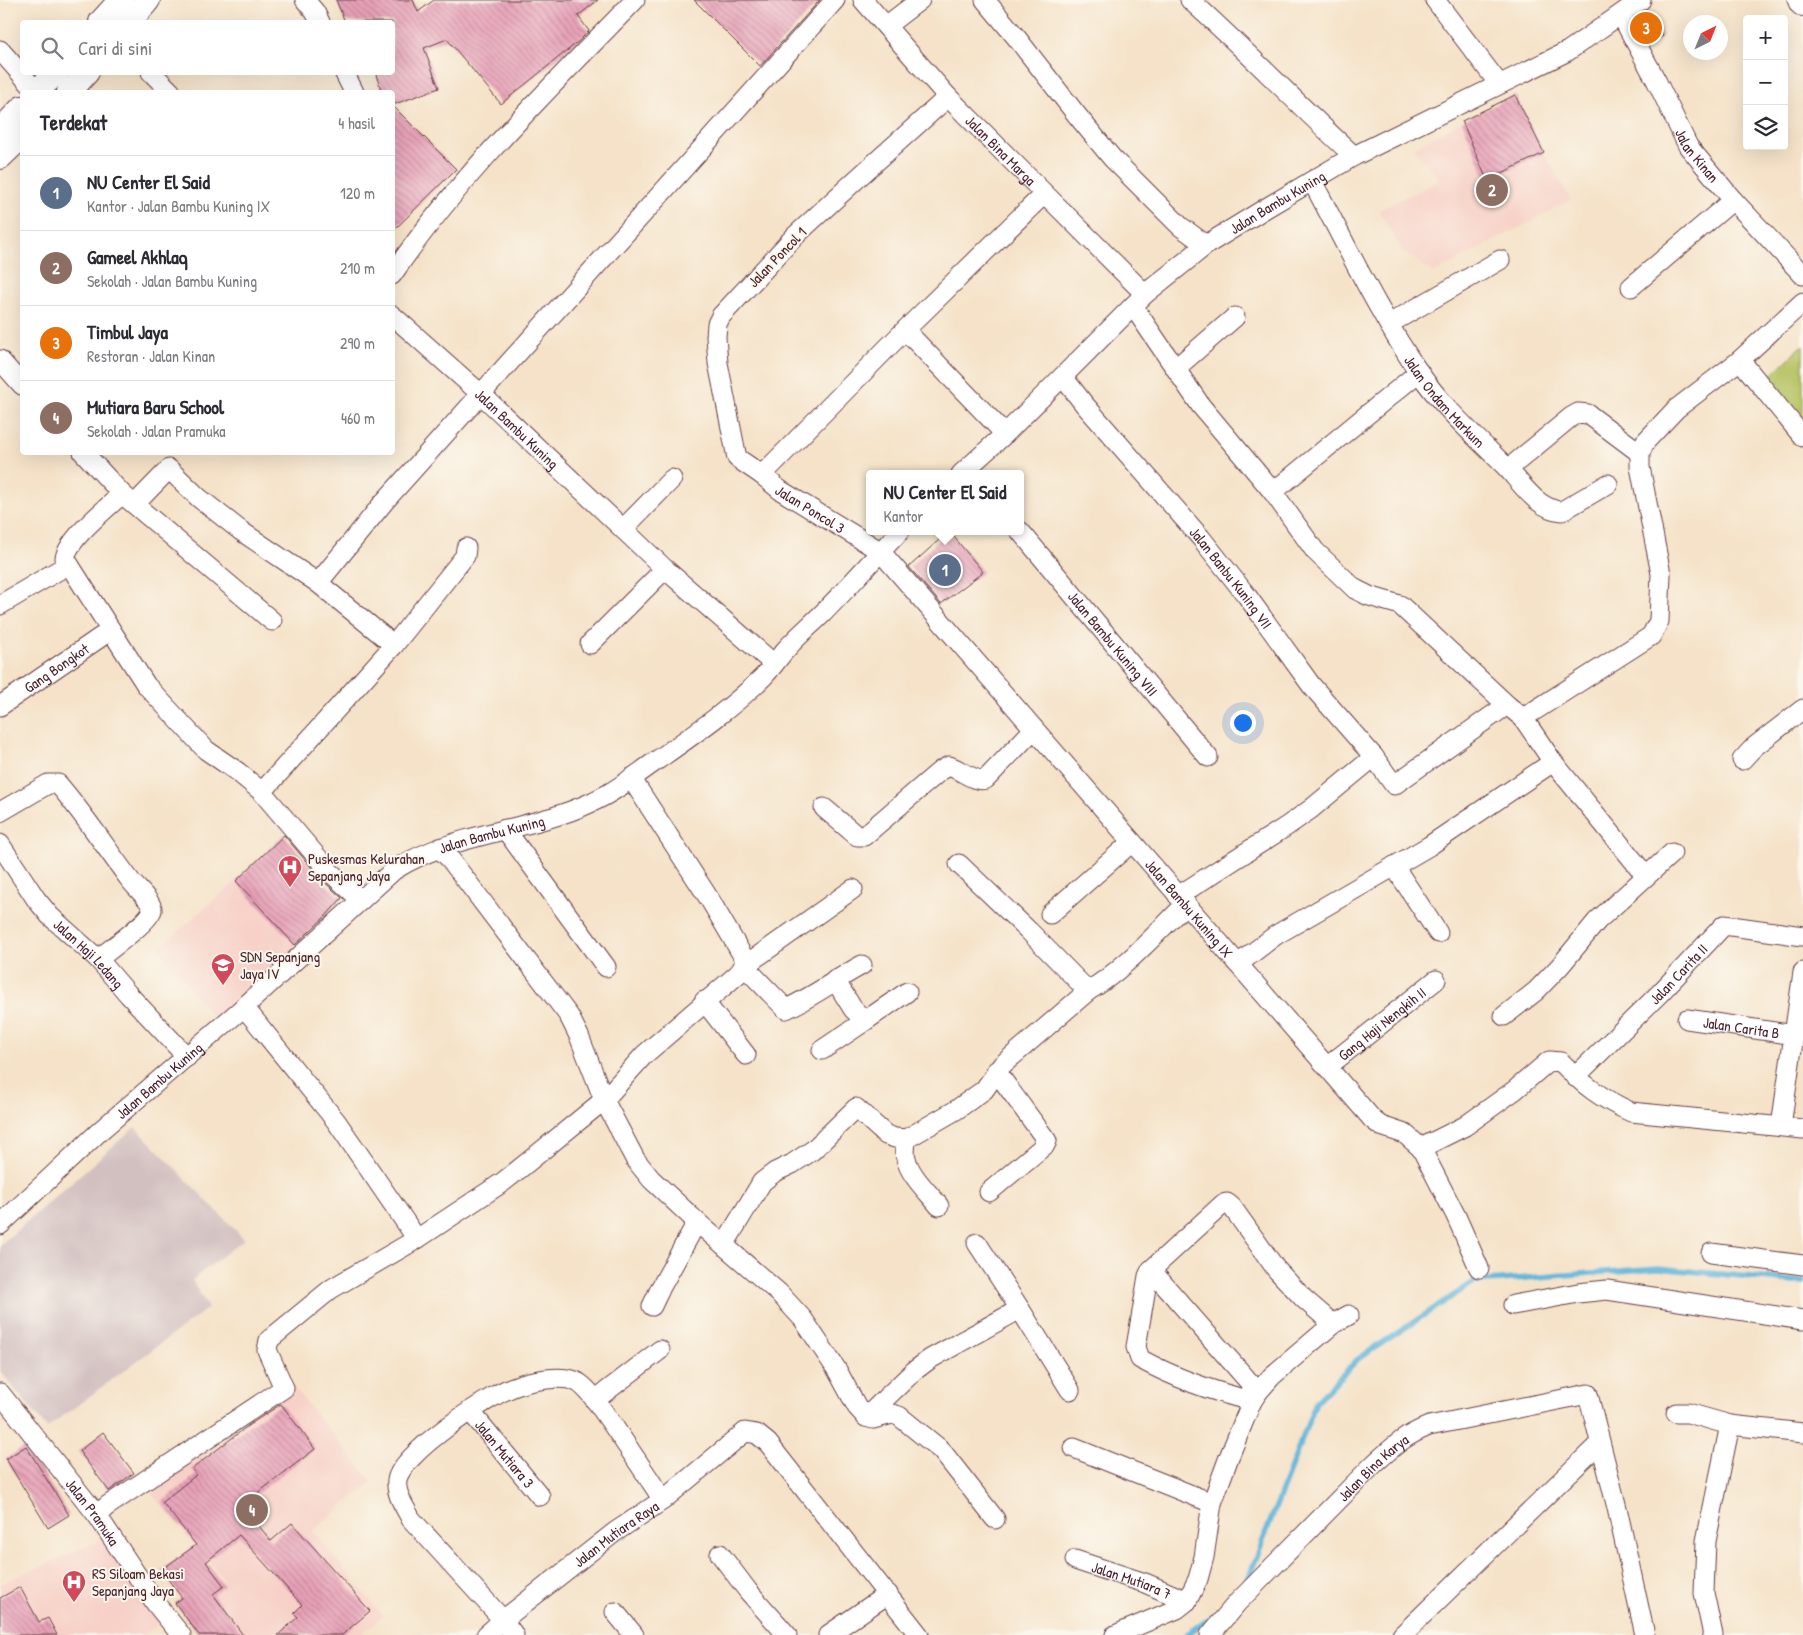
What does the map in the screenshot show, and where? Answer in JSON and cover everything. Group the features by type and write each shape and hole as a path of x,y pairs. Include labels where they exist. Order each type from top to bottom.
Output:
{"main road":[{"path":"103,20 121,0"},
{"path":"131,20 148,0"},
{"path":"39,90 53,75"},
{"path":"71,90 84,75"},
{"path":"0,131 20,110"},
{"path":"0,157 20,138"}],"street":[{"path":"305,0 319,20"},
{"path":"395,271 419,236 508,132 635,0"},
{"path":"318,583 384,502 835,0"},
{"name":"Jalan Bina Marga","path":"863,0 948,97 1044,194 1139,300 1176,368 1201,406 1273,492 1315,550 1355,589 1369,596 1400,605 1523,718 1553,762 1646,876"},
{"path":"886,26 920,0"},
{"path":"985,0 1112,158 1180,226 1206,245"},
{"path":"1190,0 1226,32 1303,110 1354,156"},
{"path":"1435,0 1499,84"},
{"name":"Jalan Bambu Kuning","path":"968,470 1139,300 1206,245 1354,156 1568,51 1642,0"},
{"name":"Jalan Kinan","path":"1621,15 1657,82 1688,146 1733,200 1803,275"},
{"path":"0,50 20,73"},
{"path":"22,75 35,90"},
{"path":"154,75 169,90"},
{"path":"346,75 353,90"},
{"name":"Jalan Poncol 1","path":"742,463 737,458 735,452 718,363 716,337 717,324 721,316 795,236 948,97"},
{"name":"Jalan Ondam Markum","path":"1312,181 1389,324 1419,372 1456,417 1536,500 1554,511 1562,511 1608,484"},
{"path":"762,475 1044,194"},
{"path":"1631,286 1733,200"},
{"path":"1389,324 1500,260"},
{"path":"1523,718 1650,636 1659,621 1661,574 1640,467 1640,453 1646,442 1676,409 1740,360 1803,302"},
{"path":"1176,368 1235,317"},
{"name":"Jalan Bambu Kuning","path":"395,318 482,395 665,569 774,664"},
{"path":"906,330 1005,434"},
{"path":"0,360 20,383"},
{"path":"1740,360 1803,437"},
{"path":"1273,492 1419,372"},
{"name":"Jalan Banbu Kuning VII","path":"1063,377 1084,404 1201,538 1247,596 1311,685 1374,758 1394,785 1507,705"},
{"path":"1508,469 1578,413 1588,414 1640,453"},
{"path":"86,455 128,499 272,621"},
{"name":"Jalan Poncol 3","path":"742,463 762,475 780,490 880,551"},
{"path":"361,900 330,872 262,792 238,772 206,750 146,685 65,558 66,552 74,540 169,469 199,498 241,531 318,583 394,645"},
{"path":"623,529 672,479"},
{"name":"Jalan Bambu Kuning","path":"0,1225 101,1130 244,1007 394,870 421,855 439,848 534,822 580,807 607,795 702,728 765,675 789,645 896,535"},
{"name":"Jalan Bambu Kuning VIII","path":"1023,535 1208,756"},
{"path":"262,792 394,645 465,556 466,548"},
{"name":"Jalan Bambu Kuning IX","path":"880,551 1373,1120 1381,1126 1405,1134 1421,1148 1456,1216 1479,1268"},
{"path":"0,605 69,564"},
{"path":"590,644 665,569"},
{"name":"Gang Bongkot","path":"0,706 111,630"},
{"path":"1742,760 1754,747 1803,709"},
{"path":"824,808 857,836 864,836 940,771 949,766 959,769 975,779 981,781 986,779 1034,729"},
{"path":"724,1245 762,1182 775,1172 814,1150 856,1108 886,1135 906,1139 956,1110 984,1090 996,1071 1088,991 1101,984 1182,900 1295,820 1374,758"},
{"path":"1238,964 1276,935 1429,846 1553,762"},
{"path":"631,778 710,900 744,958 744,966 786,1009 804,1001 862,965"},
{"path":"0,812 48,784 58,784 132,882 151,904 152,913 149,917 98,959"},
{"path":"505,829 606,967"},
{"path":"1050,914 1132,842"},
{"name":"Jalan Haji Ledang","path":"0,844 36,899 50,916 98,959 187,1057"},
{"path":"439,848 450,859 569,1016 580,1036 604,1100 635,1159 651,1179 779,1293 803,1319 837,1370 857,1407 866,1417 873,1419 892,1414 900,1416 941,1450 995,1519"},
{"path":"1504,1016 1536,991 1560,966 1597,921 1672,853"},
{"path":"959,864 1088,991"},
{"path":"1394,866 1438,932"},
{"path":"96,1515 284,1388 267,1350 269,1340 332,1289 417,1239 503,1182 604,1100 644,1055 680,1025 704,1001 738,974 744,966 854,889"},
{"name":"Jalan Carita II","path":"1575,1077 1660,993 1724,925 1803,936"},
{"path":"1781,1126 1803,972"},
{"path":"835,980 853,1009 865,1021"},
{"name":"Gang Haji Nengkih II","path":"1327,1067 1436,980"},
{"path":"822,1050 907,992"},
{"path":"704,1001 746,1055"},
{"path":"244,1007 336,1121 417,1239"},
{"name":"Jalan Carita B","path":"1687,1019 1795,1035"},
{"path":"1421,1148 1465,1126 1515,1090 1549,1061 1561,1062 1575,1077 1607,1101 1631,1112 1803,1129"},
{"path":"989,1192 1045,1145 1047,1141 996,1071"},
{"path":"906,1139 906,1159 920,1184 939,1206"},
{"path":"1115,1635 1177,1609 1187,1601 1198,1579 1204,1557 1212,1502 1255,1397 1272,1376 1341,1319 1304,1300 1276,1269 1232,1207 1222,1204 1151,1270 1148,1276 1136,1347 1140,1359 1189,1381 1224,1395 1255,1397"},
{"path":"652,1306 698,1222"},
{"path":"976,1243 1020,1309 1070,1390"},
{"path":"1711,1253 1803,1265"},
{"path":"1151,1270 1255,1397"},
{"path":"1513,1305 1578,1293 1607,1290 1803,1320"},
{"path":"866,1417 914,1371 930,1359 1020,1309"},
{"path":"595,1400 660,1350"},
{"path":"509,1627 412,1519 397,1488 397,1479 401,1470 428,1441 470,1411 512,1387 560,1378 578,1382 595,1400 663,1500"},
{"name":"Jalan Pramuka","path":"0,1393 96,1515 156,1604 181,1635"},
{"name":"Jalan Bina Karya","path":"1210,1635 1242,1598 1374,1464 1396,1443 1411,1433 1448,1422 1588,1394 1600,1442"},
{"name":"Jalan Mutiara 3","path":"470,1411 540,1496"},
{"path":"1676,1413 1688,1413 1730,1425 1803,1433"},
{"path":"1713,1635 1704,1593 1706,1541 1730,1425"},
{"name":"Jalan Mutiara Raya","path":"486,1635 509,1627 615,1532 663,1500 745,1432 757,1434 768,1443 888,1594"},
{"path":"1402,1635 1600,1442 1617,1508 1645,1635"},
{"path":"1074,1448 1212,1502"},
{"path":"720,1554 748,1591 787,1635"},
{"name":"Jalan Mutiara 7","path":"1075,1560 1145,1584 1187,1601"},
{"path":"828,1635 888,1594 919,1635"},
{"path":"615,1612 634,1635"}],"shaded area":[{"path":"1462,121 1487,180 1544,153 1571,200 1434,273 1402,251 1379,210 1440,180 1413,148"},
{"name":"SDN Sepanjang Jaya IV","path":"236,881 298,948 218,1024 159,948"},
{"path":"135,1127 244,1239 192,1280 208,1308 47,1428 0,1371 0,1245"},
{"path":"285,1377 372,1482 313,1531 383,1616 360,1635 211,1635 189,1609 224,1580 149,1490"},
{"name":"RS Siloam Bekasi Sepanjang Jaya","path":"104,1539 161,1622 144,1635 0,1635 0,1584"}],"green space":[{"path":"1803,345 1803,421 1766,380"}],"building":[{"path":"336,0 413,0 418,12 434,0 598,0 578,16 589,31 501,104 447,39 424,48 439,88 395,104 395,90 381,90 376,75 395,75 395,20 344,20"},
{"path":"694,0 820,0 760,66"},
{"path":"1647,10 1663,36 1650,44 1635,18"},
{"path":"1515,95 1544,153 1487,180 1462,121"},
{"path":"395,108 456,169 395,229"},
{"path":"945,535 952,535 983,572 941,604 909,567"},
{"name":"Puskesmas Kelurahan Sepanjang Jaya","path":"284,835 321,879 342,898 295,945 236,881"},
{"path":"281,1404 315,1449 242,1505 271,1541 292,1523 370,1611 342,1635 278,1635 298,1617 294,1613 302,1605 239,1535 206,1562 224,1586 213,1594 243,1635 199,1635 175,1603 182,1598 161,1570 196,1545 162,1502 196,1475 192,1469 249,1425"},
{"path":"103,1432 134,1473 109,1491 79,1451"},
{"path":"26,1446 69,1515 48,1528 6,1459"},
{"path":"20,1587 39,1622 48,1618 57,1635 0,1635 0,1598"}],"waterway":[{"path":"1245,1583 1249,1577 1316,1402 1358,1359 1474,1282 1658,1268 1803,1282"},
{"path":"1186,1635 1215,1615"}],"place":[{"name":"Timbul Jaya","path":"1646,28"},
{"name":"Gameel Akhlaq","path":"1492,190"},
{"name":"NU Center El Said","path":"945,570"},
{"name":"Puskesmas Kelurahan Sepanjang Jaya","path":"290,888"},
{"name":"SDN Sepanjang Jaya IV","path":"223,986"},
{"name":"Mutiara Baru School","path":"252,1510"},
{"name":"RS Siloam Bekasi Sepanjang Jaya","path":"74,1603"}]}
